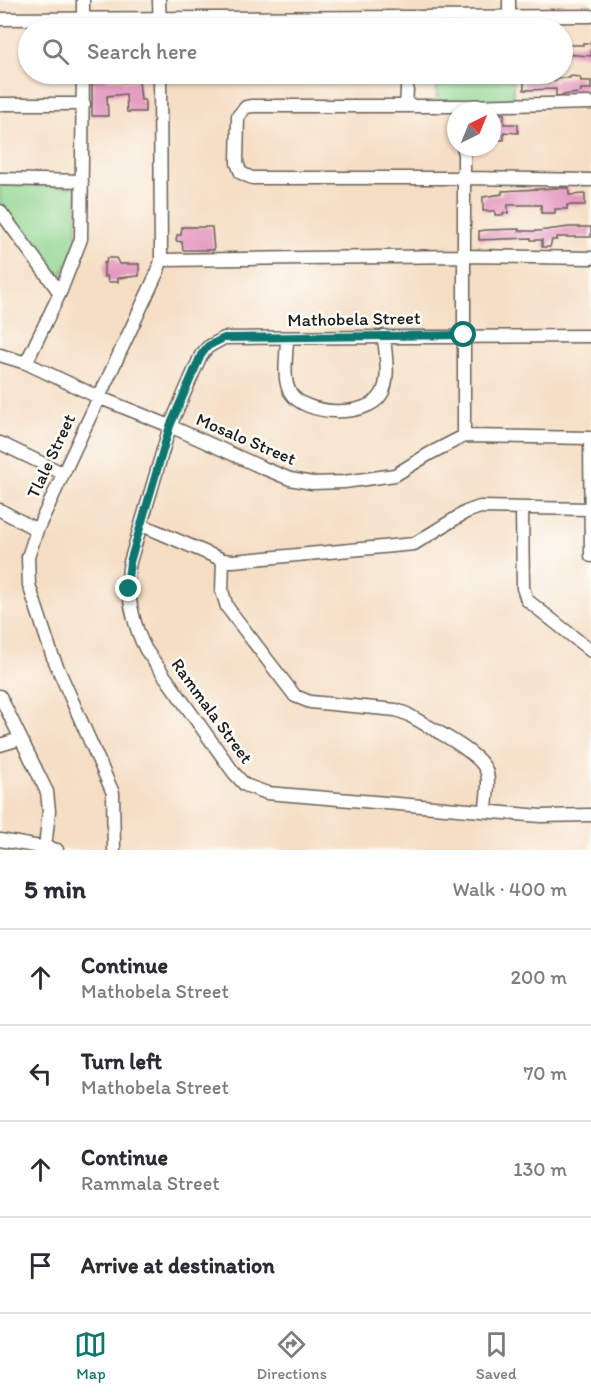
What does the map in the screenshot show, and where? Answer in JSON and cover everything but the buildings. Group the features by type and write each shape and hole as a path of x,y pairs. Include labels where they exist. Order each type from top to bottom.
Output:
{"street":[{"path":"83,0 83,18"},
{"path":"159,0 160,18"},
{"path":"509,0 509,16"},
{"path":"481,18 591,16"},
{"path":"0,19 18,20"},
{"path":"26,363 60,293 81,240 83,84"},
{"name":"Tlale Street","path":"114,850 113,793 52,655 28,585 28,557 62,473 158,271 161,260 160,84"},
{"path":"406,105 407,84"},
{"path":"501,107 591,103"},
{"path":"0,104 84,104"},
{"path":"447,107 406,105 246,107 238,116 237,163 241,173 247,177 296,180 464,178 591,180"},
{"path":"464,156 464,436"},
{"path":"0,179 82,181"},
{"path":"0,211 60,293"},
{"path":"161,260 464,256 591,258"},
{"path":"287,338 286,378 290,392 312,408 329,411 351,410 367,406 382,394 386,383 384,336"},
{"name":"Mathobela Street","path":"170,426 201,355 208,346 224,338 591,336"},
{"name":"Mosalo Street","path":"1,354 261,467 290,479 312,483 344,482 395,475 438,448 464,436 591,438"},
{"name":"Rammala Street","path":"170,426 130,562 128,579 140,637 159,669 245,785 267,793 542,816 591,815"},
{"path":"591,438 591,556"},
{"path":"0,443 62,473"},
{"path":"142,525 223,560 248,560 405,546 422,540 474,509 486,507 590,509"},
{"path":"522,508 523,588 527,600 591,651"},
{"path":"0,510 37,530"},
{"path":"223,560 222,591 227,607 295,696 310,702 396,710 407,714 472,753 484,765 488,775 486,811"},
{"path":"0,696 47,792 51,849 0,840"},
{"path":"0,745 20,739"}],"green space":[{"path":"436,84 513,84 513,101 437,101"},
{"path":"0,185 77,187 77,246 58,282 0,204"}],"route":[{"path":"129,589 130,562 170,426 201,355 208,346 224,338 464,335"}]}
